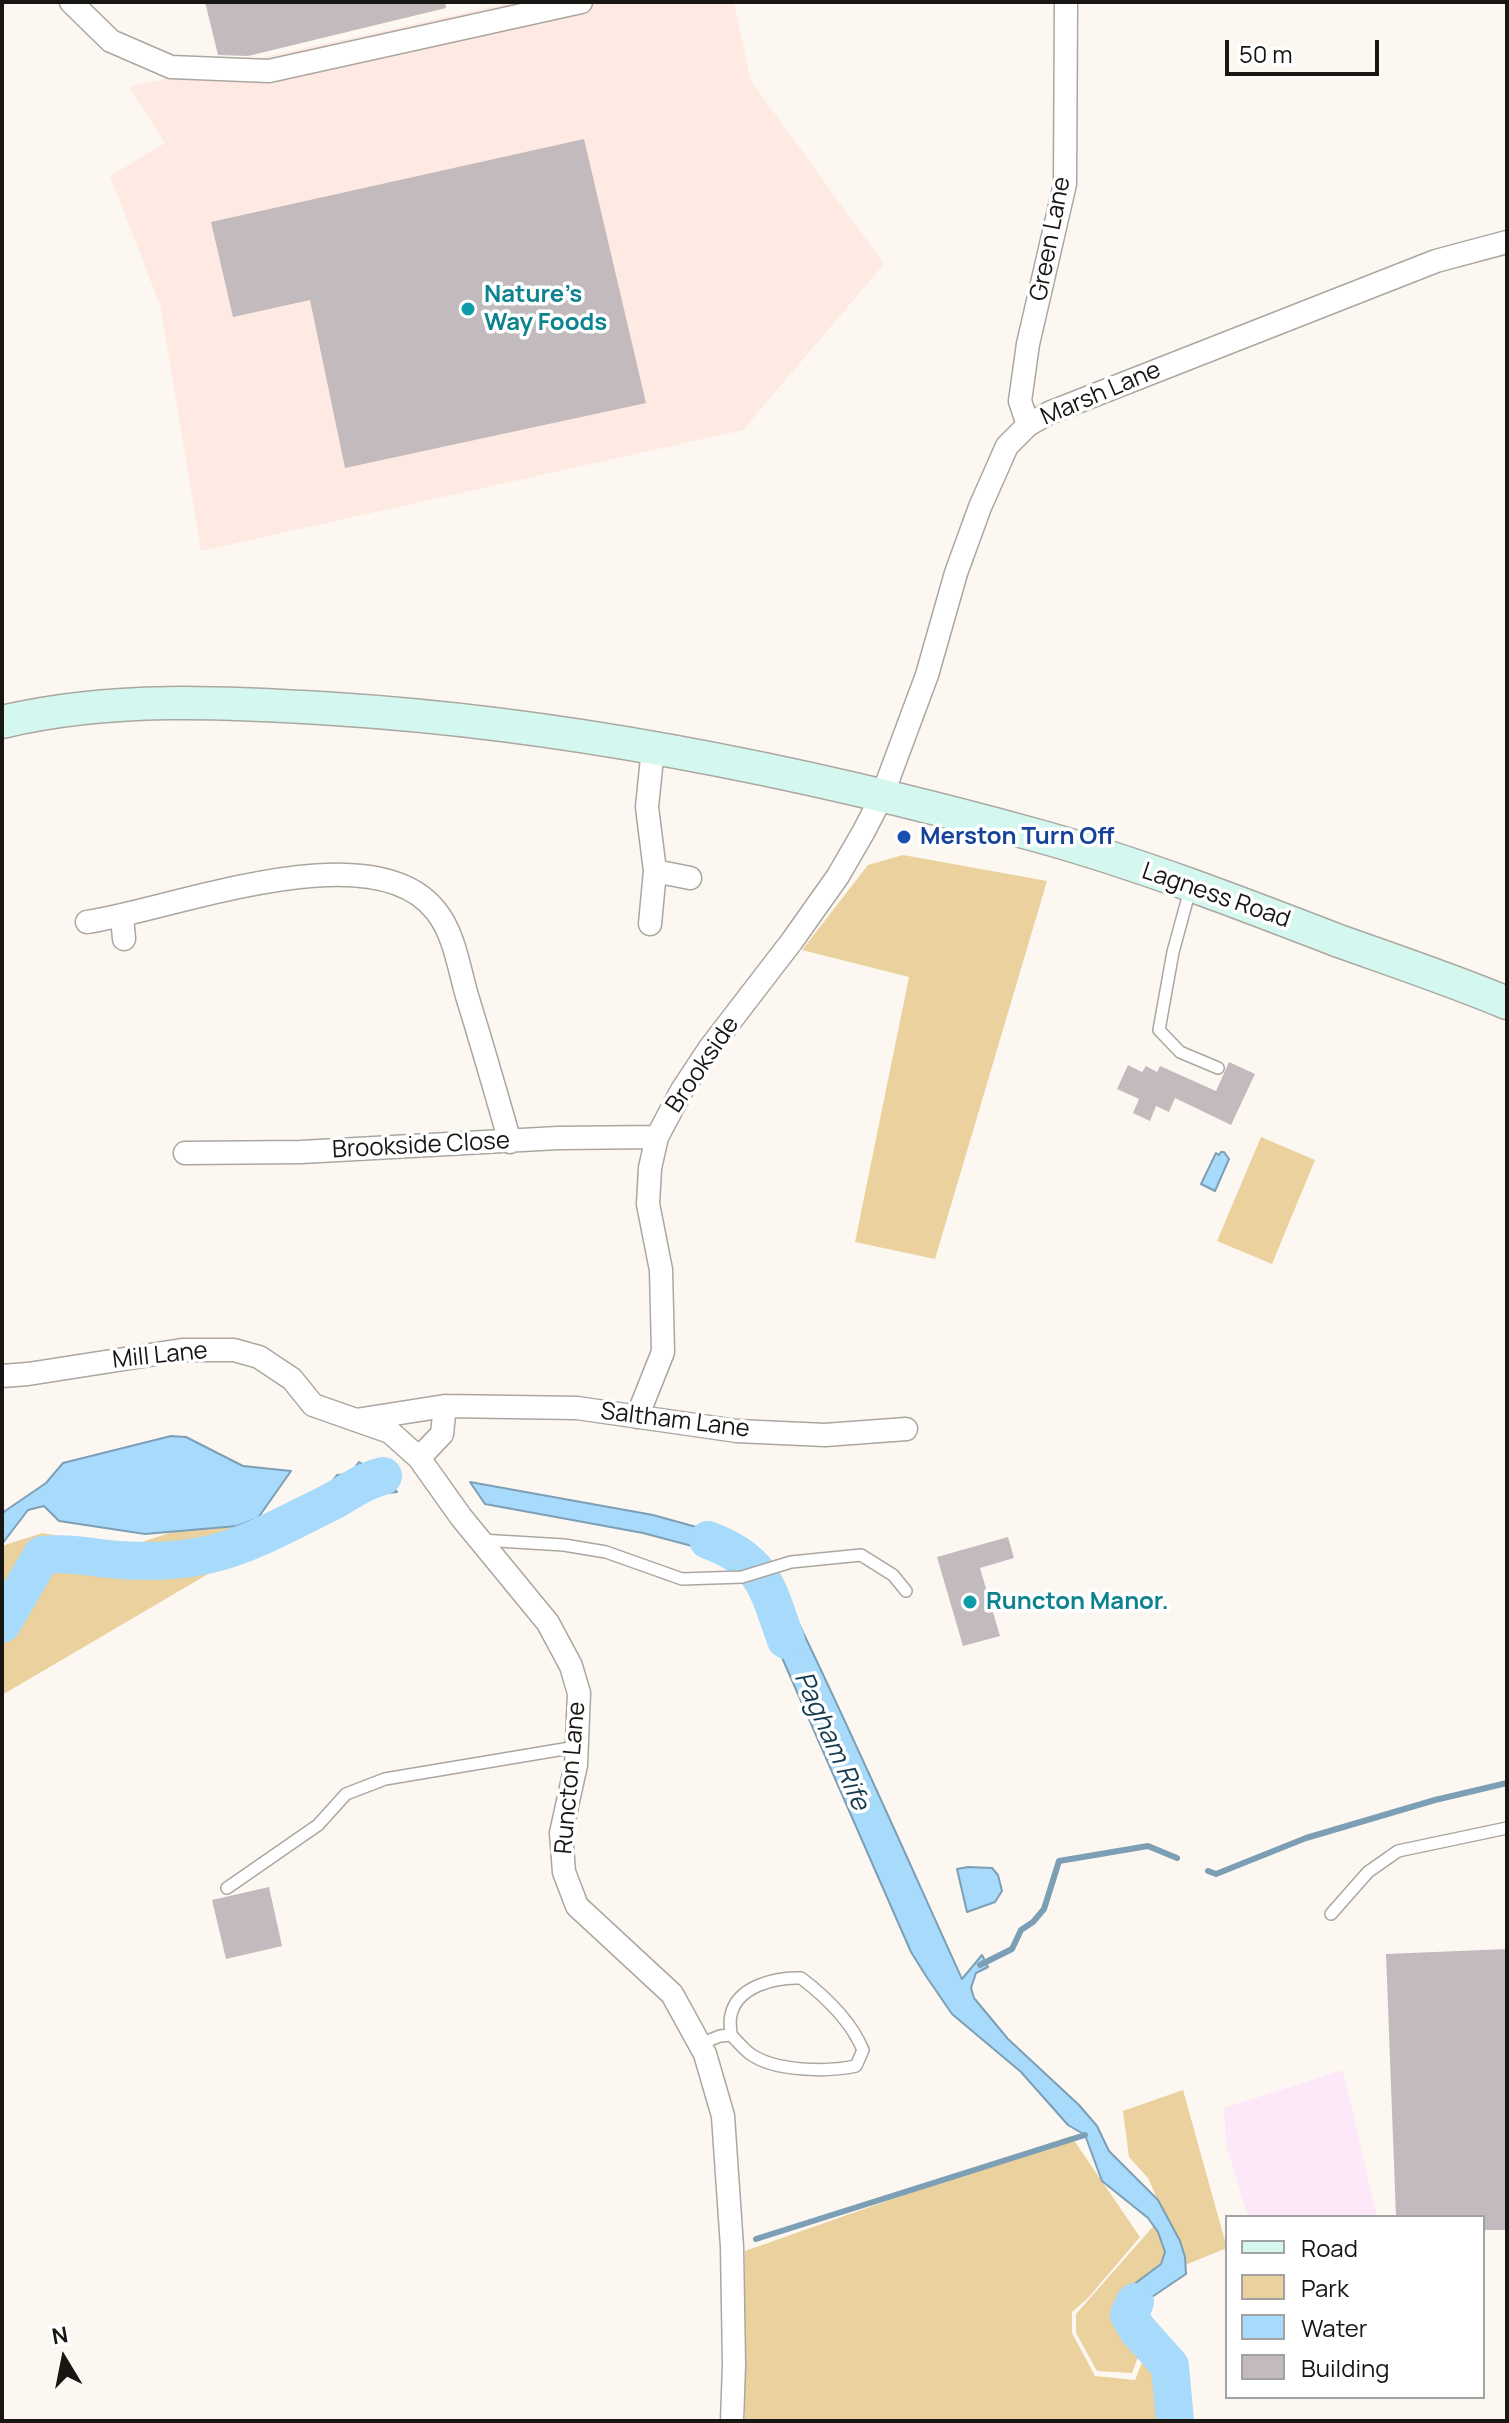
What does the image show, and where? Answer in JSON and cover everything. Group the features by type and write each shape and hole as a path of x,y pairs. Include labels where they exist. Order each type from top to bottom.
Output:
{"main road":[{"name":"Lagness Road","path":"2,722 41,712 142,702 284,706 426,715 653,748 882,796 1048,839 1191,886 1503,1002"}],"street":[{"path":"71,2 111,41 171,67 269,71 581,2"},
{"name":"Green Lane","path":"1028,425 1020,401 1028,344 1065,184 1066,2"},
{"name":"Marsh Lane","path":"882,796 927,675 956,573 980,507 1007,446 1028,425 1049,413 1436,261 1507,242"},
{"path":"650,924 655,871 647,807 653,748"},
{"name":"Brookside","path":"637,1417 663,1352 661,1270 648,1204 650,1168 657,1137 709,1049 759,986 838,876 882,796"},
{"path":"655,871 690,878"},
{"path":"87,922 123,928 180,899 298,877 340,874 387,880 415,891 436,911 453,946 510,1142"},
{"name":"Brookside Close","path":"185,1153 301,1152 558,1138 657,1137"},
{"name":"Mill Lane","path":"2,1376 182,1350 234,1350 259,1357 292,1379 313,1405 390,1432"},
{"path":"419,1458 442,1434 445,1406"},
{"name":"Saltham Lane","path":"351,1420 445,1406 577,1408 737,1431 825,1435 906,1429"},
{"name":"Runcton Lane","path":"390,1432 419,1458 548,1623 571,1666 579,1693 576,1765 561,1833 564,1872 577,1906 672,1994 705,2054 723,2116 732,2247 732,2421"}],"lane":[{"path":"1191,886 1173,952 1159,1030 1180,1052 1218,1068"},
{"path":"480,1539 564,1545 606,1552 682,1579 742,1577 791,1562 861,1555 893,1575 906,1591"},
{"path":"227,1888 318,1825 346,1794 385,1779 576,1747"},
{"path":"1331,1914 1368,1872 1398,1851 1507,1828"},
{"path":"801,1978 825,1997 863,2050 856,2066 836,2070 797,2068 768,2063 750,2054 731,2035 731,2013 741,1998 766,1981 801,1978"},
{"path":"700,2044 731,2035"}],"shaded area":[{"path":"514,2 734,2 751,81 884,264 743,430 201,551 160,305 110,176 165,143 129,87"},
{"path":"1343,2070 1377,2215 1247,2215 1226,2145 1224,2108"}],"green space":[{"path":"903,855 1047,881 935,1259 855,1242 909,977 802,950 868,865"},
{"path":"1261,1137 1315,1160 1272,1264 1217,1241"},
{"path":"238,1511 261,1543 2,1695 2,1546 42,1533 126,1547"},
{"path":"1183,2090 1225,2241 1225,2249 1153,2278 1129,2337 1142,2346 1132,2373 1097,2371 1076,2333 1076,2314 1164,2214 1148,2178 1129,2157 1123,2111"},
{"path":"1071,2136 1140,2237 1088,2298 1072,2312 1072,2333 1095,2376 1135,2380 1145,2355 1162,2374 1159,2421 745,2421 745,2251"}],"water":[{"path":"1221,1152 1229,1159 1215,1191 1201,1184 1216,1153 1219,1155"},
{"path":"171,1436 186,1437 243,1466 291,1471 258,1518 237,1526 145,1534 59,1521 44,1506 28,1510 2,1544 2,1515 5,1511 46,1483 63,1463"},
{"path":"359,1462 383,1476 397,1492 351,1497 340,1504 330,1484 337,1475 350,1474"},
{"path":"470,1482 653,1515 738,1542 763,1563 730,1565 692,1546 643,1533 485,1504"},
{"path":"783,1591 962,1979 982,1955 988,1967 976,1973 971,1988 974,1998 1008,2039 1079,2105 1097,2126 1109,2151 1158,2200 1180,2241 1186,2274 1146,2301 1146,2313 1159,2337 1142,2346 1129,2337 1122,2310 1133,2285 1161,2264 1165,2252 1158,2232 1148,2218 1102,2181 1085,2135 1068,2125 1021,2072 952,2014 911,1952 755,1596"},
{"path":"992,1868 998,1875 1002,1891 995,1902 967,1912 957,1869"}],"building":[{"path":"205,2 445,2 446,8 248,56 218,55"},
{"name":"Nature’s Way Foods","path":"584,139 646,403 345,468 310,300 233,317 211,222"},
{"path":"1229,1062 1255,1074 1231,1125 1175,1098 1169,1112 1156,1106 1150,1121 1133,1113 1139,1099 1117,1089 1128,1065 1142,1072 1146,1066 1157,1072 1160,1066 1216,1091"},
{"name":"Runcton Manor.","path":"1008,1537 1014,1558 980,1568 1000,1636 963,1646 937,1557"},
{"path":"269,1887 282,1946 226,1959 212,1900"},
{"path":"1507,1949 1507,2230 1485,2230 1485,2215 1396,2215 1386,1954"}],"waterway":[{"name":"Pagham Rife","path":"2,1624 42,1555 155,1561 211,1554 272,1532 383,1476"},
{"name":"Pagham Rife","path":"708,1540 727,1548 753,1567 768,1591 786,1640"},
{"path":"1208,1871 1216,1874 1306,1838 1435,1800 1507,1783"},
{"path":"980,1965 1012,1949 1021,1930 1044,1909 1059,1861 1148,1846 1177,1858"},
{"path":"756,2239 1085,2135"},
{"name":"Pagham Rife","path":"1135,2302 1129,2315 1137,2329 1170,2366 1175,2421"}],"place":[{"name":"Nature’s Way Foods","path":"468,309"},
{"name":"Merston Turn Off","path":"904,837"},
{"name":"Runcton Manor.","path":"970,1602"}]}
